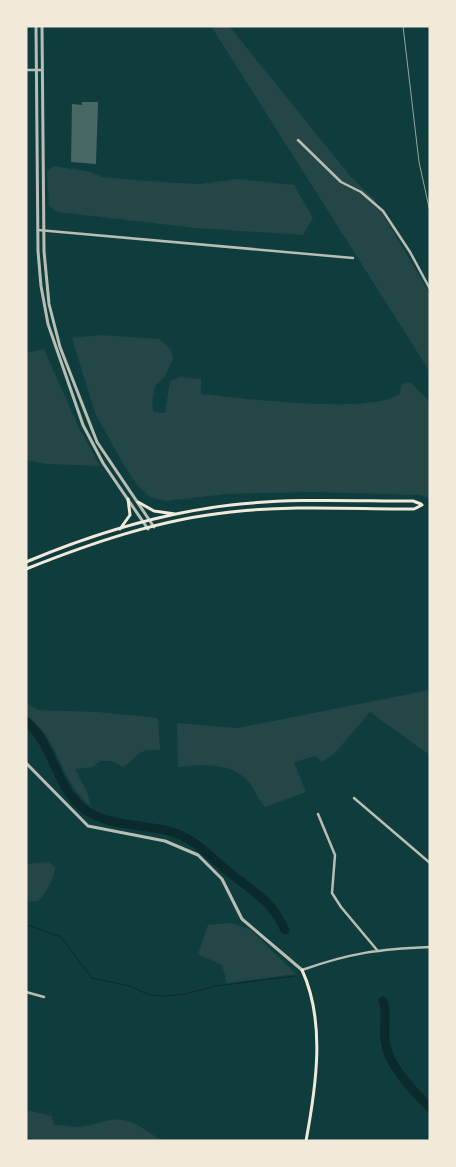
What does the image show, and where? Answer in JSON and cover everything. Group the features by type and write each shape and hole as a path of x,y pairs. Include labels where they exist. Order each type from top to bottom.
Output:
{"main road":[{"path":"119,530 130,515 128,499"},
{"path":"26,562 151,521 232,505 279,502 413,501 422,504 414,509 289,508 232,512 154,527 83,548 26,569"},
{"path":"138,502 154,511 181,514"},
{"path":"302,970 310,988 314,1015 315,1057 314,1093 306,1141"}],"street":[{"path":"36,26 38,230 41,286 55,349 92,444 148,529"},
{"path":"42,26 43,231 46,288 60,347 97,442 154,527"},
{"path":"26,70 42,70"},
{"path":"298,140 341,182 360,192 383,212 410,252 430,288"},
{"path":"38,230 353,258"},
{"path":"26,763 88,826 165,840 198,855 222,879 242,919 302,970 340,957 378,950 430,947"},
{"path":"354,798 430,863"},
{"path":"318,814 335,855 332,893 340,907 378,950"},
{"path":"26,992 44,997"}],"shaded area":[{"path":"211,26 229,26 351,177 374,199 430,294 430,372"},
{"path":"54,166 91,172 102,177 147,181 199,184 238,179 294,185 313,218 303,235 196,228 57,212 49,206 47,171"},
{"path":"100,335 159,339 171,349 173,359 165,376 155,386 152,403 154,412 165,413 170,381 180,377 201,379 201,394 273,401 334,404 384,400 400,394 401,385 410,382 430,402 430,499 421,495 313,492 227,494 166,501 150,497 138,486 122,462 95,413 72,338"},
{"path":"44,349 79,428 100,466 47,464 26,460 26,353"},
{"path":"430,690 430,755 370,712 333,755 322,762 316,756 294,762 306,792 265,807 248,781 233,770 215,766 178,767 177,723 237,728"},
{"path":"26,702 38,710 98,712 158,718 160,750 146,750 139,753 123,767 111,761 100,761 93,767 75,769 87,792 91,807 69,780 45,734 26,715"},
{"path":"48,862 55,867 47,889 38,901 26,902 26,864"},
{"path":"232,923 251,930 296,974 227,983 222,965 198,954 208,925"},
{"path":"26,1110 52,1116 54,1125 82,1127 113,1120 129,1121 162,1140 168,1141 36,1141 26,1136"}],"building":[{"path":"82,102 98,102 96,164 71,162 72,104 82,105"}],"waterway":[{"path":"26,721 43,742 60,778 74,800 84,809 105,819 164,830 183,836 266,902 275,912 285,930"},
{"path":"28,925 61,937 92,978 130,986 149,995 185,994 216,986 295,976"},
{"path":"383,1001 385,1040 390,1059 402,1077 430,1108"}],"railway":[{"path":"403,26 419,162 430,212"}]}
